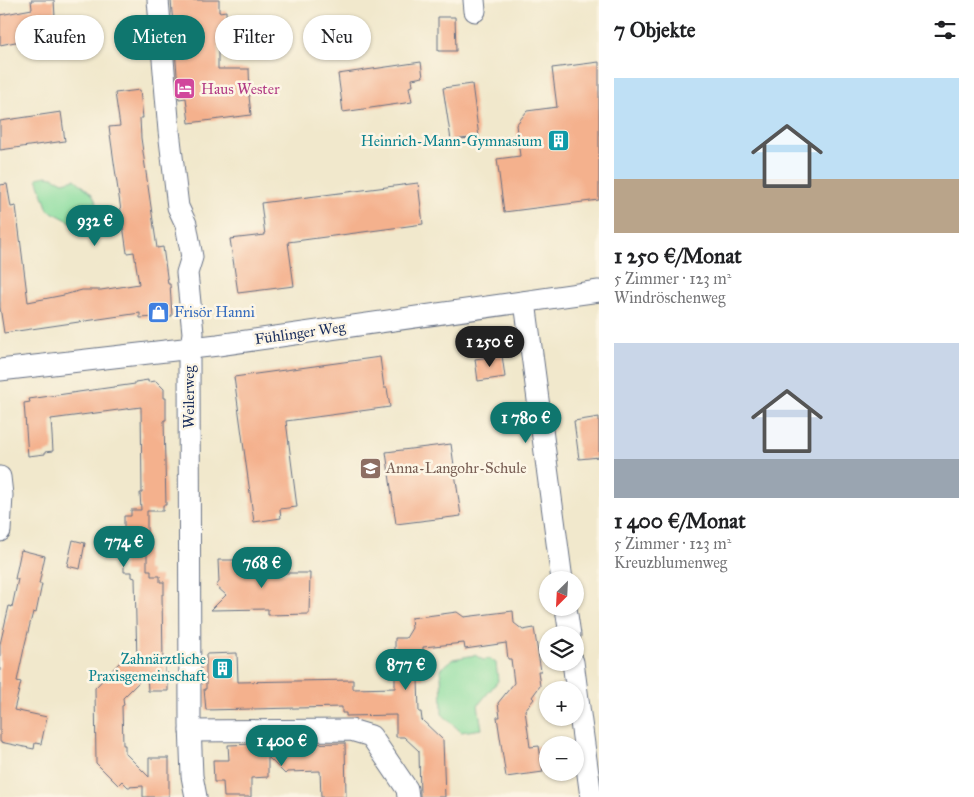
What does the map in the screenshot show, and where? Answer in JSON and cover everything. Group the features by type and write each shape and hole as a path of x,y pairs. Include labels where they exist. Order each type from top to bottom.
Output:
{"street":[{"name":"Weilerweg","path":"158,0 169,131 178,207 186,224 192,257 186,273 193,333 189,359 190,731 192,776 196,797"},
{"name":"Fühlinger Weg","path":"0,370 191,348 599,291"},
{"path":"525,302 561,571"},
{"path":"0,477 2,495 0,532"},
{"path":"575,671 591,797"},
{"path":"190,731 351,730 371,736 407,789 408,797"}],"green space":[{"path":"46,176 63,182 75,179 92,194 96,202 98,215 89,226 75,224 48,210 37,178"},
{"path":"475,655 483,660 490,659 496,663 498,681 478,705 482,729 461,732 442,714 441,669 453,659"}],"building":[{"path":"31,0 54,0 55,15 15,15 15,42 0,45 0,15 32,9"},
{"path":"171,0 219,0 219,12 226,11 226,15 215,15 215,60 218,60 218,69 249,69 251,115 189,123 186,98 179,99 176,60 205,60 205,15 172,15"},
{"path":"438,17 455,17 456,51 438,51"},
{"path":"421,62 423,77 412,79 413,86 409,87 412,102 343,112 338,74"},
{"name":"Heinrich-Mann-Gymnasium","path":"599,62 599,200 504,212 497,159 520,156 516,125 527,111 557,107 552,68"},
{"path":"472,84 479,137 451,140 443,88"},
{"path":"140,90 143,118 140,118 141,138 157,248 163,247 168,284 170,284 172,316 140,318 140,313 4,333 0,307 0,185 7,184 11,207 16,206 28,302 82,290 101,290 139,284 134,252 127,253 109,127 120,126 115,93"},
{"path":"61,112 65,141 0,150 0,121"},
{"path":"418,183 423,224 288,242 294,286 238,293 230,239 265,235 261,203"},
{"path":"502,355 505,377 478,381 475,359"},
{"path":"380,357 384,388 387,388 390,407 286,421 297,507 280,509 281,518 254,522 234,377"},
{"path":"148,380 148,382 156,381 164,389 164,398 166,398 166,420 164,420 166,505 163,505 163,511 147,511 147,570 151,570 151,576 160,576 160,582 164,582 164,594 162,594 163,663 165,663 165,673 168,673 168,691 148,691 147,674 123,698 123,745 125,745 125,753 149,777 149,758 169,758 169,797 143,797 143,786 128,787 122,781 118,785 96,763 95,688 119,663 137,663 135,578 132,577 132,572 124,572 124,516 131,516 131,510 141,510 141,407 51,419 53,451 28,456 24,403 30,402 29,399 135,384 135,382"},
{"path":"599,417 599,457 579,459 574,421"},
{"path":"451,444 461,516 396,524 386,452"},
{"path":"73,540 85,543 80,569 67,566"},
{"path":"21,550 45,556 39,584 42,584 36,613 33,612 17,681 21,682 14,710 47,717 41,744 35,743 34,749 0,742 0,644 9,606 12,607 18,579 15,579"},
{"path":"218,560 244,560 244,563 277,564 277,573 310,573 309,614 268,615 268,609 211,610 226,595 216,586 219,582"},
{"path":"513,611 514,623 523,630 534,628 539,659 539,687 532,697 534,699 525,710 530,747 539,746 539,773 506,777 497,717 500,717 498,703 514,683 511,659 508,659 506,643 465,649 464,643 423,647 423,679 418,679 419,712 421,712 422,720 443,740 445,797 420,797 419,751 404,737 396,737 396,715 346,716 346,713 342,713 342,707 206,710 204,689 206,689 206,654 237,653 238,682 353,680 353,689 395,688 395,638 406,638 412,628 411,618 457,612 464,617"},
{"path":"345,743 346,797 321,797 320,771 287,772 285,774 268,757 268,777 251,778 251,797 224,797 223,782 214,782 213,760 229,760 228,745 255,744 255,749 276,749 279,746 284,751 292,744"}],"place":[{"name":"Haus Wester","path":"185,89"},
{"name":"Heinrich-Mann-Gymnasium","path":"558,141"},
{"name":"Frisör Hanni","path":"158,312"},
{"name":"Anna-Langohr-Schule","path":"370,468"},
{"name":"Zahnärztliche Praxisgemeinschaft","path":"222,668"}]}
